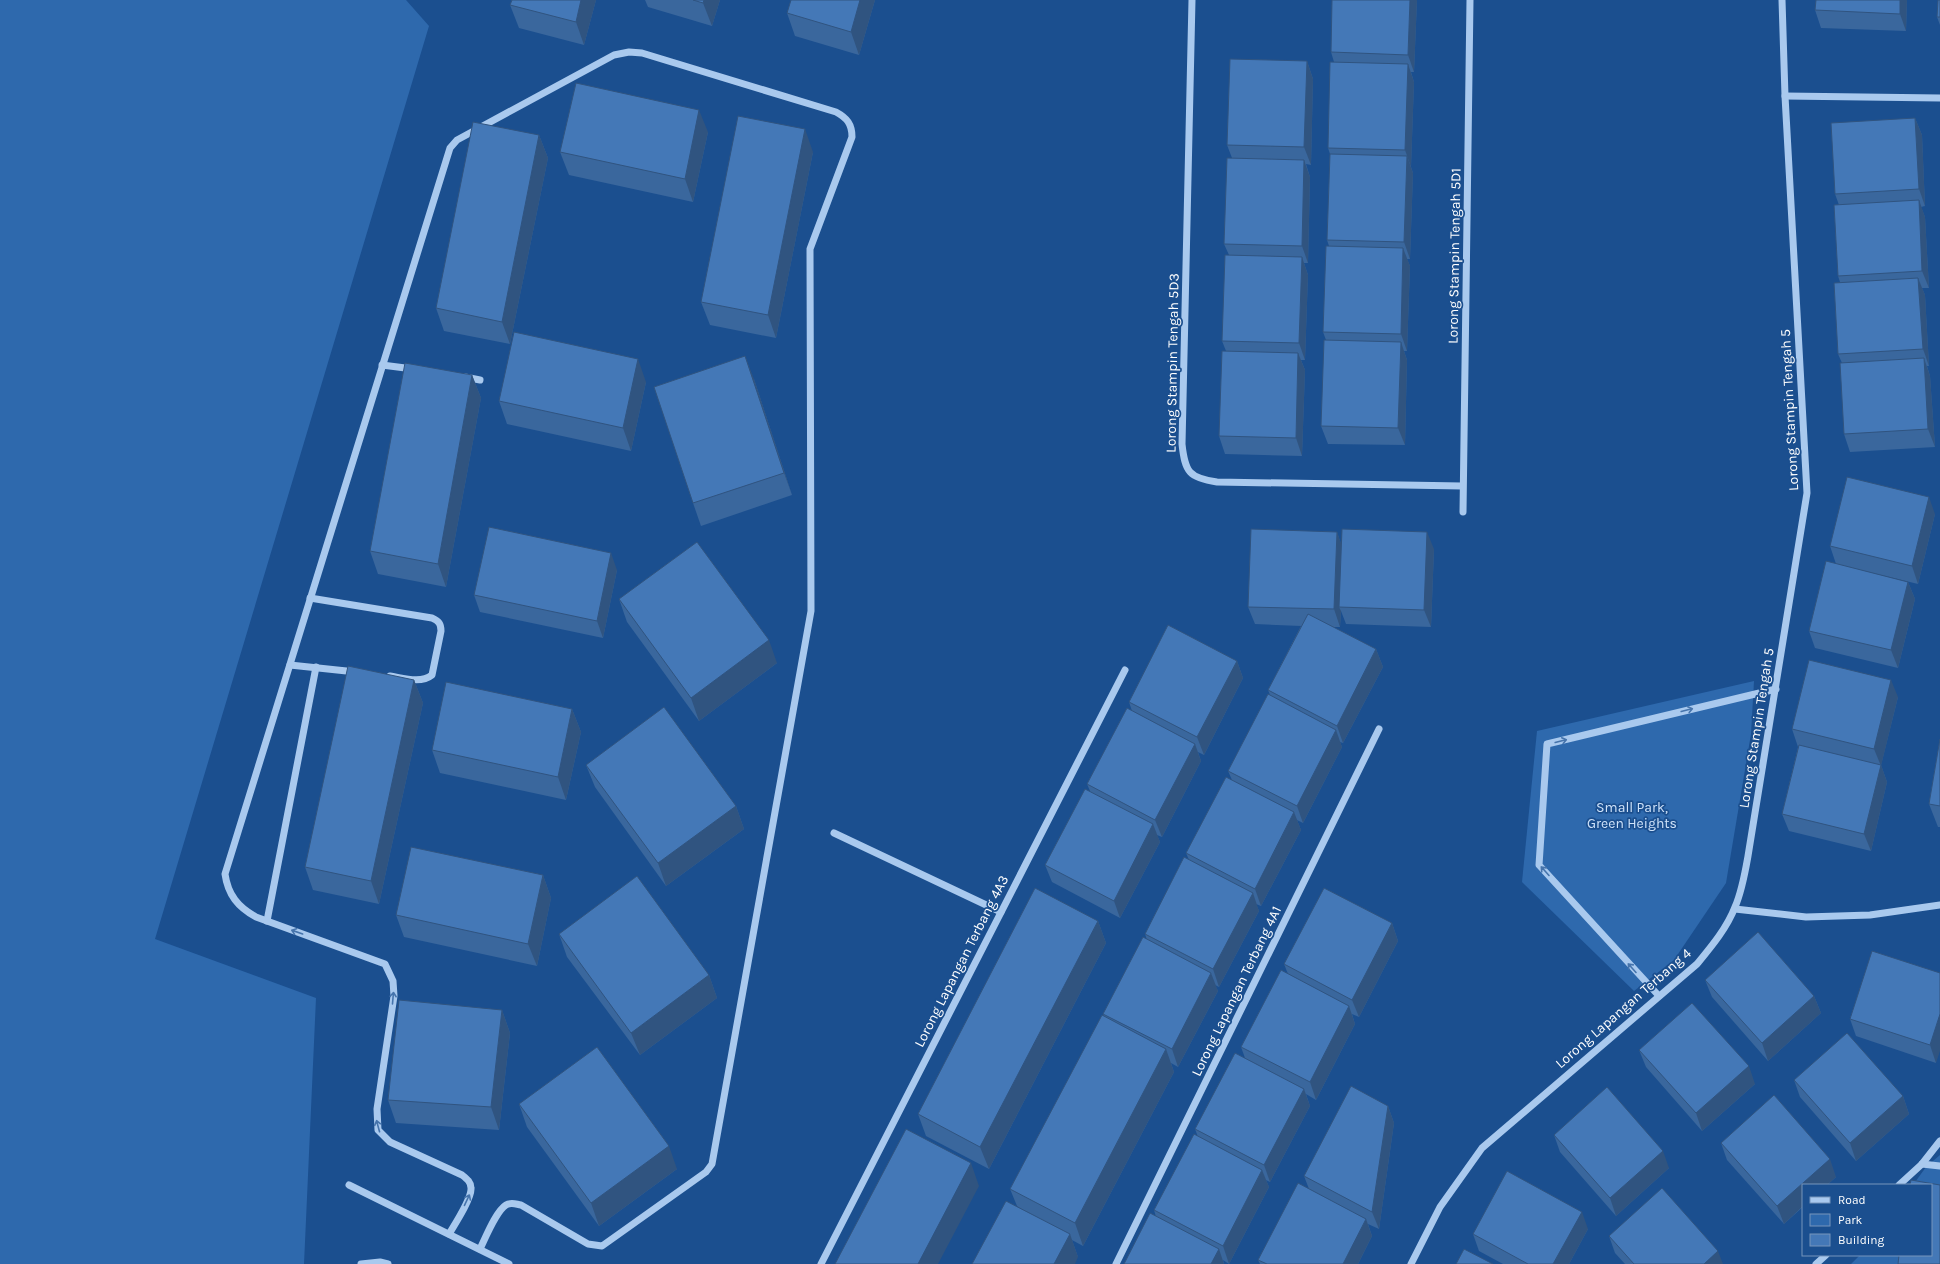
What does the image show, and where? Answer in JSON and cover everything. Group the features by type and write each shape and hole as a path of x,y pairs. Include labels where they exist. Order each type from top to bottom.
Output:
{"street":[{"name":"Lorong Stampin Tengah 5D3","path":"1192,0 1182,444 1184,464 1191,475 1203,480 1217,482 1462,486"},
{"name":"Lorong Stampin Tengah 5D1","path":"1463,512 1462,486 1470,0"},
{"name":"Lorong Stampin Tengah 5","path":"1735,909 1748,856 1807,493 1785,96 1782,0"},
{"path":"450,1234 470,1197 472,1189 469,1181 462,1175 390,1142 378,1130 376,1109 394,996 393,981 385,964 376,959 267,921 243,910 234,900 227,887 226,874 450,148 457,140 614,55 629,52 642,53 836,112 849,122 852,137 810,249 811,611 714,1160 706,1172 602,1246 588,1244 521,1205 513,1203 505,1205 500,1211 480,1249"},
{"path":"1785,96 1940,98"},
{"path":"382,365 420,370"},
{"path":"458,376 480,380"},
{"path":"310,598 438,620 441,625 441,631 432,676 421,680 384,675"},
{"path":"290,665 361,673"},
{"path":"267,921 316,667"},
{"name":"Lorong Lapangan Terbang 4A3","path":"821,1264 1124,670"},
{"path":"1659,996 1539,865 1546,744 1776,689"},
{"name":"Lorong Lapangan Terbang 4A1","path":"1116,1264 1379,729"},
{"path":"834,833 1001,912"},
{"path":"1735,909 1806,917 1870,915 1940,905"},
{"name":"Lorong Lapangan Terbang 4","path":"1411,1264 1440,1207 1482,1148 1697,964 1715,942 1735,909"},
{"path":"1900,1184 1922,1164 1940,1141"},
{"path":"1922,1164 1940,1166"},
{"path":"350,1185 509,1264"},
{"path":"1816,1264 1825,1256"},
{"path":"361,1264 380,1262 388,1264"}],"green space":[{"path":"0,0 406,0 429,26 155,939 316,998 304,1264 0,1264"},
{"name":"Small Park, Green Heights","path":"1754,681 1751,734 1726,883 1674,960 1634,991 1522,882 1537,731"},
{"path":"1940,1155 1940,1264 1851,1264 1859,1256 1932,1256 1932,1184 1914,1184 1926,1167"}],"building":[{"path":"512,0 581,0 576,22 510,5"},
{"path":"693,0 704,0 703,3"},
{"path":"791,0 860,0 851,32 787,13"},
{"path":"1332,0 1410,0 1408,55 1331,52"},
{"path":"1816,0 1900,0 1900,14 1815,10"},
{"path":"1938,0 1940,0 1940,17 1937,17"},
{"path":"1230,59 1307,61 1304,147 1227,145"},
{"path":"1330,62 1408,64 1405,150 1328,148"},
{"path":"576,83 699,110 685,179 560,152"},
{"path":"738,116 805,129 768,315 701,302"},
{"path":"1915,118 1919,189 1835,194 1831,123"},
{"path":"473,122 539,135 502,322 436,308"},
{"path":"1330,154 1407,156 1404,242 1327,240"},
{"path":"1227,158 1304,160 1302,246 1224,244"},
{"path":"1919,200 1922,271 1838,276 1834,205"},
{"path":"1326,246 1403,248 1401,334 1323,332"},
{"path":"1225,255 1302,257 1299,343 1222,341"},
{"path":"1918,278 1923,349 1838,354 1834,283"},
{"path":"514,332 638,359 623,428 499,401"},
{"path":"1324,340 1401,342 1398,428 1321,426"},
{"path":"1222,351 1298,353 1296,438 1219,436"},
{"path":"745,356 784,473 693,503 654,387"},
{"path":"1924,358 1928,429 1844,434 1840,363"},
{"path":"405,363 472,375 438,564 370,551"},
{"path":"1847,477 1929,497 1912,566 1830,546"},
{"path":"489,527 611,553 597,621 474,595"},
{"path":"1251,529 1337,532 1334,609 1248,607"},
{"path":"1342,529 1427,532 1424,610 1339,607"},
{"path":"697,542 769,640 691,698 619,599"},
{"path":"1826,561 1908,582 1891,650 1809,631"},
{"path":"1308,614 1376,649 1337,726 1268,690"},
{"path":"1168,625 1237,661 1197,737 1129,702"},
{"path":"1809,660 1891,680 1874,749 1792,729"},
{"path":"348,666 414,680 371,881 305,867"},
{"path":"446,682 572,709 558,777 432,750"},
{"path":"1268,694 1336,730 1297,806 1228,771"},
{"path":"664,707 736,806 658,863 586,765"},
{"path":"1127,708 1195,744 1155,820 1087,784"},
{"path":"1940,739 1940,806 1929,804"},
{"path":"1799,745 1881,765 1864,834 1782,814"},
{"path":"1226,777 1294,812 1255,889 1186,853"},
{"path":"1085,789 1153,824 1114,901 1045,865"},
{"path":"411,847 543,875 528,944 396,915"},
{"path":"1184,857 1253,893 1213,969 1145,934"},
{"path":"637,876 709,975 631,1033 559,934"},
{"path":"1035,888 1098,921 980,1147 918,1114"},
{"path":"1324,888 1392,923 1352,1000 1284,964"},
{"path":"1758,932 1814,996 1762,1043 1705,980"},
{"path":"1143,937 1211,973 1172,1049 1103,1014"},
{"path":"1872,951 1940,973 1940,1014 1930,1045 1850,1019"},
{"path":"1281,970 1349,1006 1310,1082 1241,1047"},
{"path":"399,1000 502,1010 491,1107 388,1100"},
{"path":"1692,1003 1749,1066 1696,1113 1639,1050"},
{"path":"1102,1015 1166,1049 1075,1223 1010,1189"},
{"path":"1847,1033 1903,1096 1850,1143 1794,1080"},
{"path":"597,1047 669,1146 591,1203 519,1104"},
{"path":"1235,1053 1304,1089 1264,1165 1195,1129"},
{"path":"1351,1086 1388,1106 1372,1212 1304,1176"},
{"path":"1607,1087 1663,1151 1610,1198 1554,1135"},
{"path":"1774,1095 1830,1159 1777,1206 1721,1143"},
{"path":"906,1129 971,1163 918,1264 835,1264"},
{"path":"1194,1134 1262,1170 1223,1246 1154,1210"},
{"path":"1507,1171 1582,1212 1553,1264 1528,1264 1473,1234"},
{"path":"1911,1180 1940,1185 1940,1264 1898,1264 1899,1256 1932,1256 1932,1184 1910,1184"},
{"path":"1298,1183 1366,1219 1343,1264 1267,1264 1258,1260"},
{"path":"1662,1188 1718,1251 1704,1264 1634,1264 1609,1236"},
{"path":"1006,1201 1070,1234 1054,1264 972,1264"},
{"path":"1150,1213 1219,1249 1211,1264 1124,1264"},
{"path":"1464,1249 1493,1264 1456,1264"}]}
